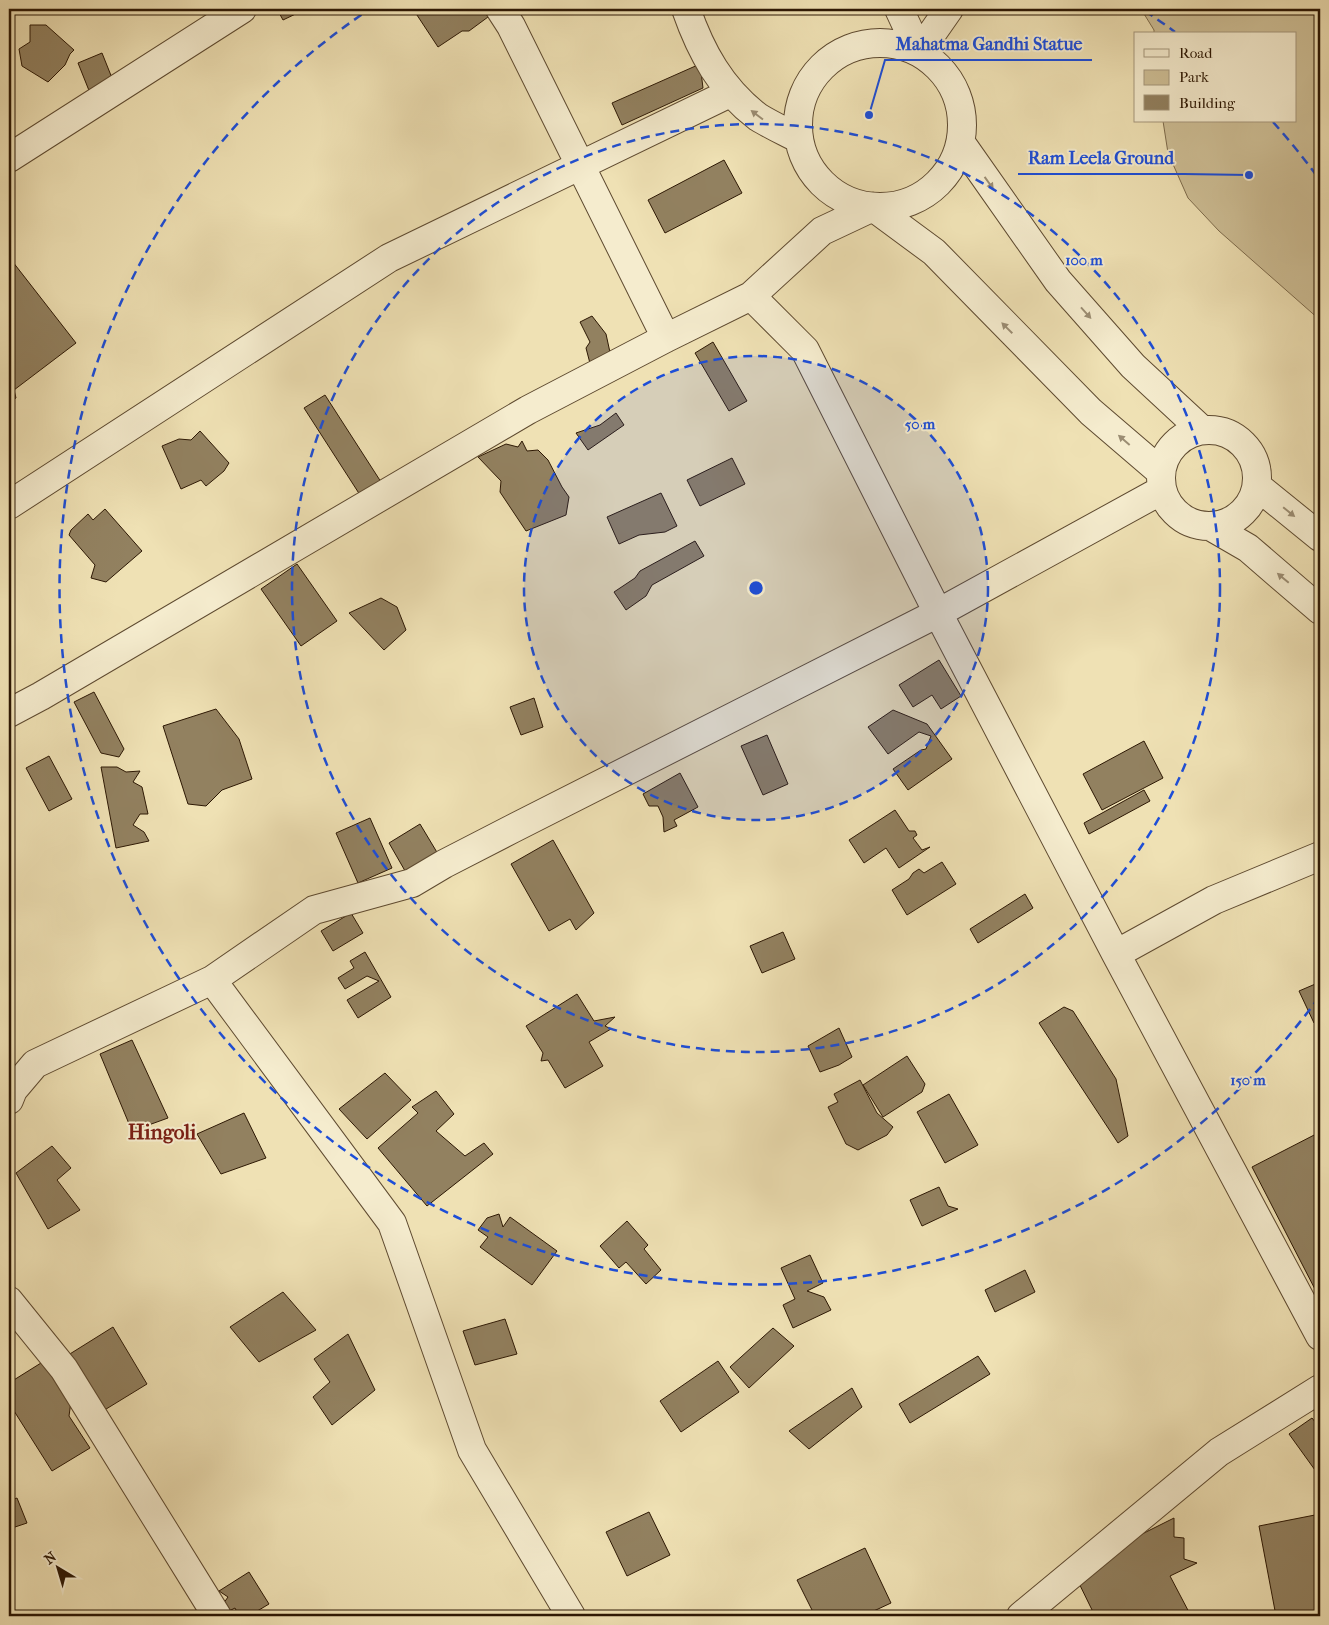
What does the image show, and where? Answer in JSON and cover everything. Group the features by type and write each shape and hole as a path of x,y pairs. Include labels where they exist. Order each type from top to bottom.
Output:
{"street":[{"path":"9,158 242,9"},
{"path":"500,9 511,26 666,338"},
{"path":"686,9 707,57 730,93 760,117 799,139"},
{"path":"899,9 919,52"},
{"path":"919,52 949,9"},
{"path":"868,43 894,43 919,52 941,68 956,90 962,116 960,143 952,165 938,184 918,198 896,205 873,206 847,200 824,185 808,164 799,139 798,113 807,88 822,66 844,51 868,43"},
{"path":"9,505 389,258 730,93"},
{"path":"960,143 1058,281 1133,366 1202,430"},
{"path":"9,712 41,696 528,410 751,296 822,231 873,206"},
{"path":"873,206 934,252 1161,481"},
{"path":"751,296 805,350 938,613 1116,954 1320,1336"},
{"path":"1202,430 1217,430 1231,434 1244,443 1252,455 1257,470 1257,486 1251,501 1240,514 1226,523 1210,526 1194,524 1180,516 1168,504 1161,481 1165,457 1174,444 1186,435 1202,430"},
{"path":"9,1100 13,1090 35,1064 212,980 314,910 412,883 444,864 938,613 1161,481"},
{"path":"1257,486 1320,537"},
{"path":"1210,526 1248,548 1320,610"},
{"path":"1116,954 1214,900 1320,856"},
{"path":"212,980 392,1223 472,1450 571,1616"},
{"path":"9,1301 64,1369 217,1616"},
{"path":"1021,1616 1218,1452 1320,1389"}],"green space":[{"path":"1141,9 1320,9 1320,320 1219,231 1188,198 1168,153 1163,122 1296,122 1296,32 1154,32"}],"building":[{"path":"277,9 306,9 283,20"},
{"path":"413,9 483,9 488,17 469,31 462,31 438,47"},
{"path":"30,25 46,25 74,50 65,65 48,82 22,66 19,49 30,42"},
{"path":"102,53 114,83 90,93 78,63"},
{"path":"700,64 703,88 622,125 612,103"},
{"path":"724,160 742,193 665,233 648,200"},
{"path":"9,257 76,343 14,390 16,398 9,402"},
{"path":"592,316 606,334 611,357 592,371 586,348 590,342 580,322"},
{"path":"713,342 747,401 729,411 695,353"},
{"path":"325,395 392,499 371,512 304,408"},
{"path":"616,413 624,425 588,450 576,433 600,425"},
{"path":"200,431 229,463 224,471 206,486 201,480 181,489 162,446 179,439 191,440"},
{"path":"522,441 527,451 538,450 548,460 569,497 566,515 526,531 500,492 501,481 478,457 506,444 518,447"},
{"path":"732,458 745,484 700,506 687,480"},
{"path":"661,493 677,526 665,532 639,535 619,544 607,517"},
{"path":"105,509 142,551 106,582 91,578 95,565 69,535 71,530 88,514 93,520"},
{"path":"695,541 704,556 652,585 646,596 626,610 614,592 635,578 640,571"},
{"path":"297,564 337,621 301,646 261,589"},
{"path":"381,598 397,607 406,630 384,650 349,613"},
{"path":"939,660 961,696 941,709 932,695 913,707 899,685"},
{"path":"94,692 124,749 119,757 101,753 74,702"},
{"path":"534,698 543,727 521,735 510,707"},
{"path":"216,709 239,739 252,779 222,790 206,806 188,804 163,726"},
{"path":"893,710 927,724 952,759 908,790 893,769 921,750 926,749 931,736 919,732 888,754 868,727"},
{"path":"767,735 788,784 763,795 741,746"},
{"path":"1144,741 1163,778 1102,810 1083,774"},
{"path":"49,756 72,799 49,811 26,768"},
{"path":"101,767 117,767 126,772 140,771 133,782 142,787 148,814 140,814 133,825 144,832 149,841 116,848"},
{"path":"680,773 698,807 674,820 677,826 664,832 663,817 658,806 649,806 643,794"},
{"path":"1144,790 1150,801 1089,834 1084,823"},
{"path":"895,810 909,831 915,831 917,835 913,838 922,850 930,847 899,868 886,848 864,863 849,840"},
{"path":"370,818 392,868 358,883 336,833"},
{"path":"420,824 444,864 412,883 389,843"},
{"path":"553,840 594,913 576,930 570,919 549,931 511,864"},
{"path":"942,862 956,884 907,915 892,890 909,879 919,869 924,873"},
{"path":"1025,894 1033,908 978,943 970,929"},
{"path":"351,913 363,933 333,951 321,931"},
{"path":"783,932 795,959 762,973 750,946"},
{"path":"365,952 391,997 358,1018 347,1000 379,981 367,976 345,989 338,978 354,968 350,961"},
{"path":"1320,982 1320,1021 1314,1023 1299,991"},
{"path":"577,994 594,1021 615,1017 605,1026 611,1029 589,1042 603,1066 565,1088 548,1060 541,1061 543,1053 526,1026"},
{"path":"1064,1007 1073,1011 1116,1079 1128,1136 1118,1143 1039,1023"},
{"path":"839,1028 852,1057 839,1065 820,1072 808,1046"},
{"path":"132,1040 168,1118 132,1131 100,1054"},
{"path":"907,1056 925,1084 922,1092 883,1117 863,1085"},
{"path":"385,1073 411,1100 367,1139 339,1109"},
{"path":"860,1080 877,1113 893,1127 887,1135 858,1150 846,1144 828,1107 838,1102 834,1094"},
{"path":"436,1091 454,1114 436,1131 465,1156 484,1143 493,1154 427,1206 378,1148 418,1113 412,1107"},
{"path":"949,1094 978,1145 945,1163 917,1112"},
{"path":"244,1113 266,1158 221,1174 197,1134"},
{"path":"1320,1132 1320,1175 1316,1177 1320,1185 1320,1294 1318,1295 1252,1167"},
{"path":"52,1146 71,1168 57,1180 80,1210 48,1229 16,1173"},
{"path":"939,1187 948,1206 958,1209 922,1226 910,1200"},
{"path":"499,1214 503,1227 510,1217 557,1251 532,1285 480,1247 488,1237 478,1230 487,1218"},
{"path":"627,1221 648,1245 644,1249 661,1270 646,1284 626,1262 619,1268 600,1246"},
{"path":"810,1255 823,1283 807,1291 824,1297 831,1310 793,1328 783,1305 795,1299 781,1268"},
{"path":"1025,1270 1035,1292 995,1312 985,1290"},
{"path":"283,1292 316,1330 259,1362 230,1327"},
{"path":"505,1319 517,1354 475,1365 463,1331"},
{"path":"113,1327 147,1384 98,1414 65,1357"},
{"path":"773,1328 794,1346 749,1388 730,1367"},
{"path":"348,1334 375,1390 332,1425 313,1397 330,1382 314,1359"},
{"path":"978,1356 990,1374 910,1423 899,1404"},
{"path":"49,1358 72,1394 69,1416 90,1448 52,1471 9,1403 9,1383"},
{"path":"718,1361 739,1392 681,1432 660,1401"},
{"path":"852,1388 862,1407 809,1449 789,1431"},
{"path":"1312,1418 1320,1428 1320,1477 1289,1434"},
{"path":"17,1498 27,1523 9,1529 9,1501"},
{"path":"649,1512 670,1555 627,1576 606,1532"},
{"path":"1320,1514 1320,1616 1276,1616 1259,1526"},
{"path":"1174,1518 1174,1537 1184,1538 1184,1559 1197,1563 1170,1576 1191,1616 1095,1616 1072,1569"},
{"path":"865,1548 891,1603 863,1616 815,1616 797,1580"},
{"path":"249,1572 269,1604 249,1616 239,1616 235,1608 225,1613 221,1607 228,1597 219,1591"}],"place":[{"name":"Mahatma Gandhi Statue","path":"869,115"},
{"name":"Ram Leela Ground","path":"1249,175"}],"district":[{"name":"Hingoli","path":"162,1132"}]}
